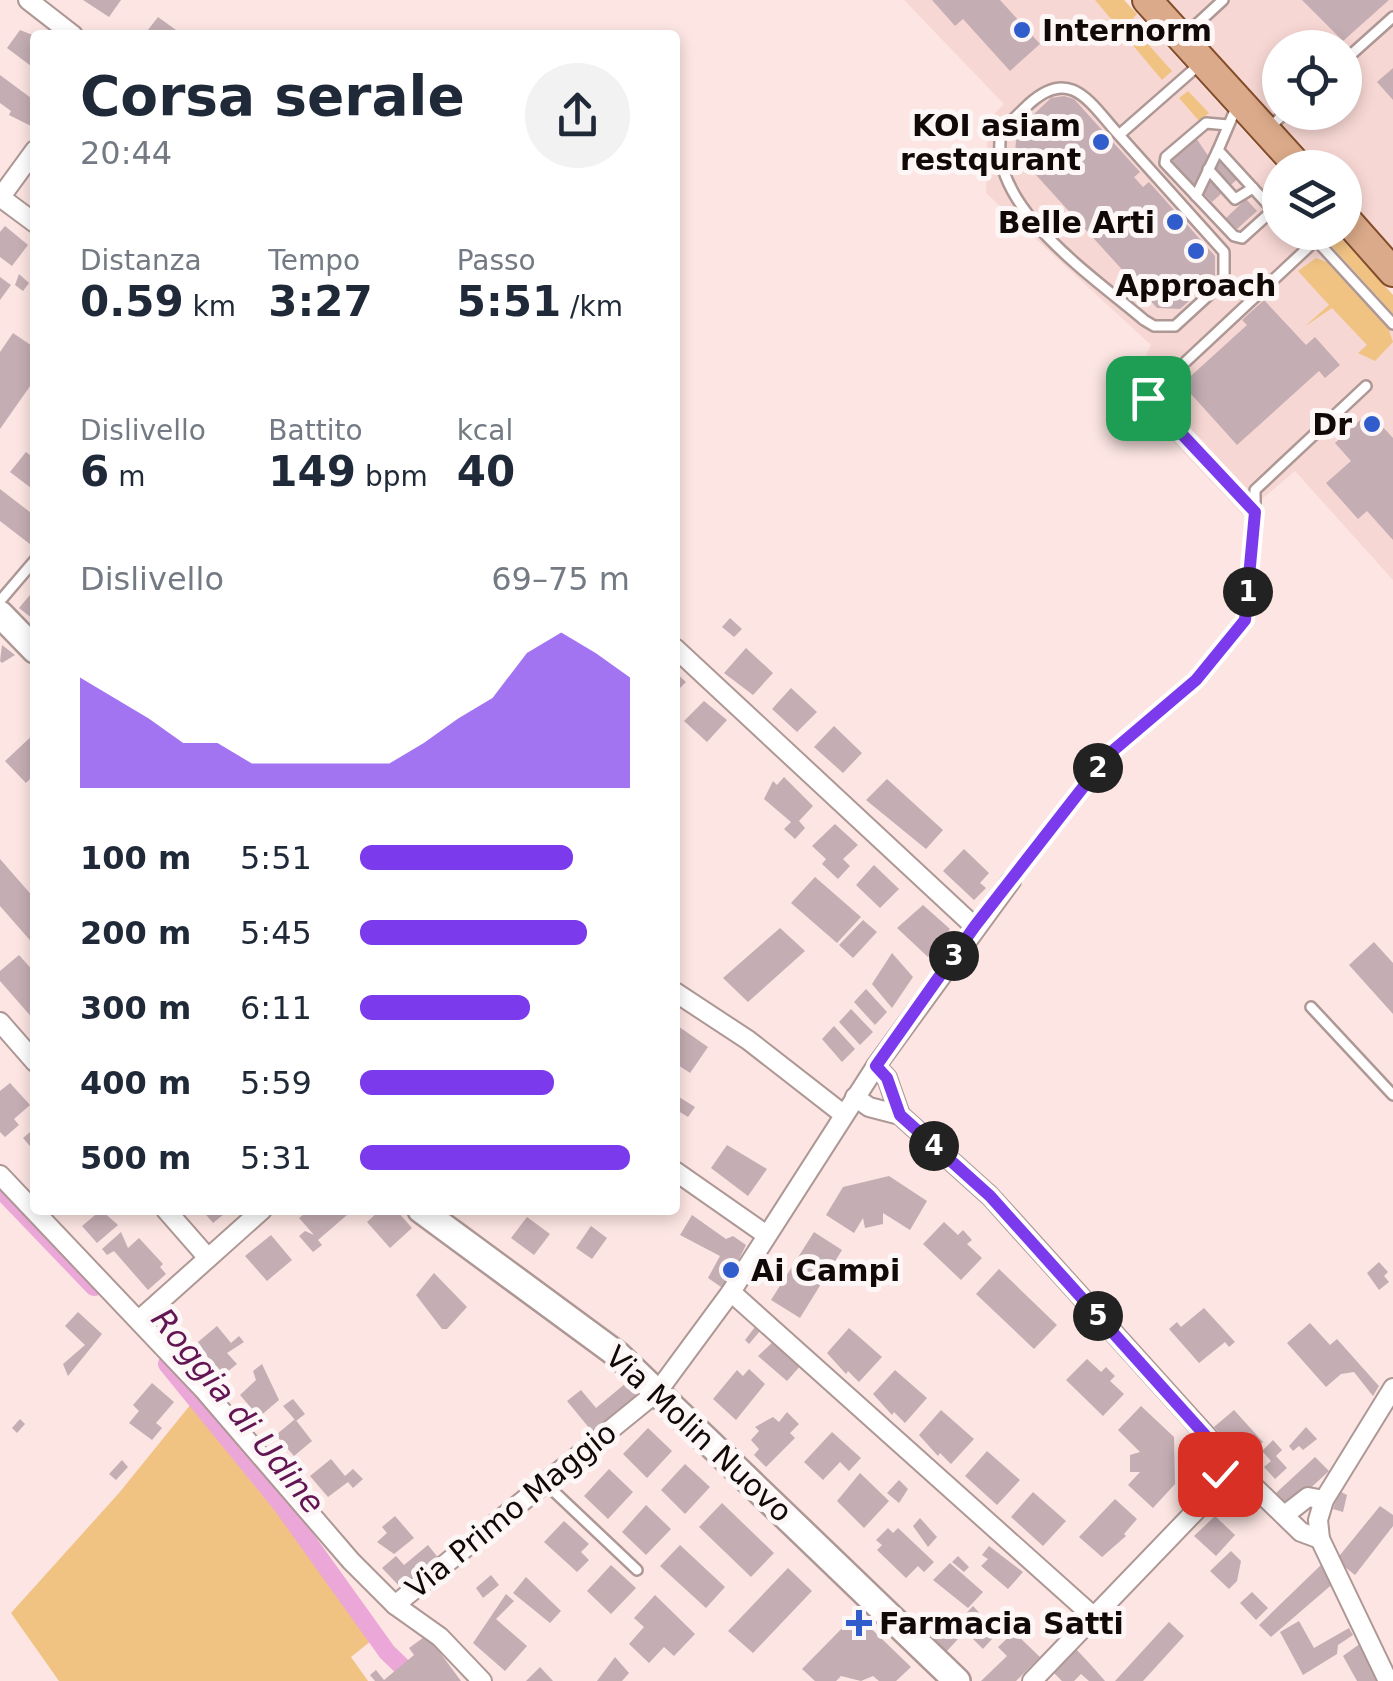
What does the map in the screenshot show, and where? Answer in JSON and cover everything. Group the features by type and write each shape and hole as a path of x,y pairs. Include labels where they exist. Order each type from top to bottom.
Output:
{"main road":[{"path":"1146,0 1203,62 1234,113 1262,119"},
{"path":"1362,237 1393,272"},
{"path":"0,614 30,645"},
{"name":"Via Molin Nuovo","path":"429,1215 618,1355 957,1681"}],"street":[{"path":"28,0 67,30"},
{"path":"30,157 0,198 30,219"},
{"path":"680,653 975,926"},
{"name":"Via Primo Maggio","path":"396,1605 658,1391 731,1292 876,1066 975,926 1012,881"},
{"path":"680,995 748,1040 843,1114"},
{"path":"0,1022 30,1056"},
{"path":"876,1066 887,1078 900,1115"},
{"path":"855,1097 869,1107 900,1115 990,1196 1255,1488 1301,1532 1320,1540"},
{"path":"0,1175 30,1206"},
{"path":"680,1175 765,1234"},
{"path":"38,1215 139,1320 351,1561 396,1605 440,1637 482,1681"},
{"path":"170,1215 208,1258"},
{"path":"139,1320 256,1215"},
{"path":"731,1292 1094,1617"},
{"path":"1388,1681 1320,1540 1318,1520 1324,1500 1393,1388"},
{"path":"1032,1681 1209,1497 1220,1474 1214,1445"},
{"path":"1209,1497 1255,1488"},
{"path":"1286,1514 1308,1497 1324,1500"}],"lane":[{"path":"1182,38 1223,0"},
{"path":"1362,45 1393,17"},
{"path":"1119,135 1203,62"},
{"path":"1063,87 1082,94 1119,135 1224,252 1224,282 1175,326 1154,326 1144,320 1071,258 1005,184 1002,134 1045,90 1063,87"},
{"path":"1196,196 1234,113"},
{"path":"1234,113 1206,122 1166,157 1166,163 1234,236 1242,238 1262,221"},
{"path":"1218,150 1262,196"},
{"path":"1208,169 1235,199 1253,188"},
{"path":"1178,368 1305,250"},
{"path":"1332,250 1393,324"},
{"path":"1255,512 1256,490 1366,386"},
{"path":"0,601 30,566"},
{"path":"1311,1008 1393,1096"},
{"path":"544,1483 637,1570"}],"path":[{"path":"1012,881 1109,754 1196,680 1245,620 1255,512 1148,398"}],"shaded area":[{"path":"904,0 1124,0 1262,151 1262,250 1352,250 1393,295 1393,580 1295,471 1243,515 1127,393 1151,345 986,193 988,120 1004,104"},
{"path":"1095,0 1124,0 1137,14 1129,23 1172,71 1162,80"},
{"path":"1165,0 1393,0 1393,250 1362,216 1362,150 1302,150 1283,130 1362,130 1362,30 1262,30 1262,107"},
{"path":"1188,91 1209,113 1199,121 1179,98"},
{"path":"1335,250 1352,250 1393,295 1393,314"},
{"path":"1316,258 1329,263 1388,327 1393,342 1375,361 1358,353 1367,345 1332,308 1304,327 1329,305 1298,271"},
{"path":"191,1404 275,1507 371,1641 351,1657 368,1681 59,1681 11,1613 119,1493"}],"building":[{"path":"83,0 121,0 109,17"},
{"path":"932,0 1000,0 1040,44 1010,71 963,19 955,26"},
{"path":"1302,0 1389,0 1355,30 1332,30"},
{"path":"158,17 176,30 148,30"},
{"path":"20,30 30,34 30,65 7,48"},
{"path":"1393,68 1393,100 1377,82"},
{"path":"0,75 30,97 30,126 9,115 11,111 0,103"},
{"path":"1051,98 1074,99 1140,172 1134,177 1143,187 1149,182 1215,256 1215,278 1180,309 1157,308 1015,152 1017,130"},
{"path":"1194,135 1215,166 1228,155 1244,173 1212,202 1168,158"},
{"path":"1246,199 1257,211 1237,229 1226,218"},
{"path":"5,226 28,245 12,266 0,257 0,232"},
{"path":"19,274 29,283 23,291 15,285"},
{"path":"0,277 11,285 0,300"},
{"path":"1264,300 1306,345 1315,337 1340,365 1325,378 1319,371 1237,445 1182,384 1247,325 1242,320"},
{"path":"13,333 30,345 30,386 0,429 0,352"},
{"path":"1369,412 1393,438 1393,540 1367,511 1358,519 1326,483 1351,461 1335,443"},
{"path":"26,452 30,455 30,487 10,472"},
{"path":"0,489 30,512 30,544 0,521"},
{"path":"30,595 30,617 19,608"},
{"path":"730,618 742,629 734,637 722,627"},
{"path":"2,645 15,655 2,663 0,661"},
{"path":"746,648 773,673 753,695 724,673"},
{"path":"791,688 817,712 797,732 772,709"},
{"path":"704,701 727,720 707,742 684,721"},
{"path":"834,726 862,753 843,773 814,747"},
{"path":"30,738 30,779 26,783 5,761"},
{"path":"784,777 813,806 799,821 805,828 795,839 784,829 791,822 764,799 773,781 777,785"},
{"path":"887,779 943,830 926,849 866,800"},
{"path":"835,824 858,845 843,859 850,866 838,879 822,864 826,859 812,846"},
{"path":"964,849 989,873 980,883 986,888 974,900 943,871"},
{"path":"0,859 30,893 30,940 0,906"},
{"path":"874,865 899,889 880,908 856,885"},
{"path":"815,877 861,917 837,943 791,903"},
{"path":"923,905 950,929 928,957 897,928"},
{"path":"863,920 877,932 853,958 839,945"},
{"path":"780,928 805,951 748,1002 723,978"},
{"path":"1374,942 1393,963 1393,1014 1349,965"},
{"path":"892,953 913,977 892,1008 872,984"},
{"path":"19,955 30,967 30,1015 0,981 0,971"},
{"path":"866,989 887,1012 875,1025 854,1002"},
{"path":"851,1009 873,1032 860,1045 839,1022"},
{"path":"834,1026 855,1049 842,1062 822,1039"},
{"path":"680,1027 708,1047 690,1073 680,1066"},
{"path":"10,1083 30,1105 14,1119 19,1125 5,1137 0,1132 0,1091"},
{"path":"680,1098 695,1107 688,1117 680,1112"},
{"path":"727,1145 767,1169 748,1196 711,1168"},
{"path":"889,1176 927,1201 910,1230 883,1213 883,1224 865,1228 863,1218 854,1233 826,1215 843,1187"},
{"path":"95,1215 107,1215 118,1225 97,1243 82,1226"},
{"path":"206,1215 223,1215 213,1223"},
{"path":"347,1215 318,1240 322,1245 313,1252 299,1236 305,1231 314,1235 299,1218"},
{"path":"375,1215 400,1215 412,1228 390,1248 367,1222"},
{"path":"692,1215 726,1239 733,1236 746,1245 724,1289 708,1278 720,1256 680,1235"},
{"path":"527,1217 550,1234 534,1255 511,1238"},
{"path":"944,1222 958,1235 963,1230 972,1240 967,1244 982,1258 961,1280 923,1244"},
{"path":"591,1226 607,1238 592,1259 576,1248"},
{"path":"121,1232 128,1248 139,1238 163,1264 160,1267 166,1274 148,1290 114,1251 107,1255 102,1249"},
{"path":"814,1232 842,1250 800,1318 771,1300"},
{"path":"271,1235 292,1260 267,1281 245,1256"},
{"path":"1379,1262 1388,1272 1384,1276 1389,1282 1379,1290 1367,1273"},
{"path":"999,1269 1057,1325 1034,1349 976,1294"},
{"path":"434,1273 467,1307 447,1329 442,1329 416,1295"},
{"path":"1204,1308 1235,1342 1229,1347 1225,1342 1199,1363 1169,1329 1177,1322 1181,1327"},
{"path":"78,1312 102,1334 68,1376 63,1364 85,1345 65,1326"},
{"path":"1310,1323 1330,1345 1337,1339 1379,1386 1373,1396 1354,1372 1341,1374 1326,1387 1287,1343"},
{"path":"217,1326 231,1343 239,1336 244,1342 227,1353 237,1364 221,1377 198,1342"},
{"path":"755,1327 760,1331 749,1344 745,1340"},
{"path":"849,1328 882,1357 859,1382 827,1353"},
{"path":"775,1340 802,1364 787,1381 758,1356"},
{"path":"1087,1359 1101,1372 1106,1367 1115,1376 1110,1381 1124,1394 1103,1416 1066,1380"},
{"path":"262,1364 279,1400 259,1417 240,1395 256,1380 253,1371"},
{"path":"749,1369 765,1384 736,1420 713,1399 737,1370 743,1376"},
{"path":"895,1370 927,1398 905,1423 873,1394"},
{"path":"632,1378 646,1395 595,1435 567,1401 581,1390 596,1408"},
{"path":"152,1383 174,1402 156,1423 162,1428 152,1440 129,1423 139,1411 133,1405"},
{"path":"293,1399 305,1414 296,1421 283,1406"},
{"path":"1141,1406 1174,1437 1175,1484 1153,1508 1128,1485 1140,1472 1130,1472 1130,1455 1140,1452 1118,1430"},
{"path":"941,1410 974,1439 951,1464 919,1435"},
{"path":"1234,1410 1263,1442 1244,1460 1214,1427"},
{"path":"787,1412 799,1424 790,1433 795,1438 766,1467 754,1455 759,1449 751,1440 759,1431 755,1427 773,1417 779,1422"},
{"path":"20,1419 25,1424 17,1433 12,1428"},
{"path":"295,1419 312,1441 294,1456 276,1435"},
{"path":"1306,1427 1317,1439 1303,1450 1299,1446 1293,1451 1289,1446"},
{"path":"648,1428 672,1451 647,1478 623,1454"},
{"path":"832,1432 861,1458 849,1471 840,1462 823,1480 804,1462"},
{"path":"1273,1440 1282,1450 1276,1456 1287,1468 1275,1479 1264,1467 1271,1461 1262,1451"},
{"path":"987,1451 1020,1480 997,1505 965,1476"},
{"path":"1315,1457 1329,1471 1290,1507 1276,1493"},
{"path":"331,1459 345,1476 353,1469 363,1479 353,1488 348,1482 328,1497 310,1476"},
{"path":"122,1460 128,1467 116,1480 109,1474"},
{"path":"685,1464 710,1487 685,1514 661,1490"},
{"path":"609,1469 633,1492 608,1519 584,1496"},
{"path":"860,1473 889,1501 864,1528 837,1501"},
{"path":"899,1480 908,1489 899,1503 887,1493"},
{"path":"1339,1491 1347,1495 1343,1512 1333,1509"},
{"path":"1033,1492 1066,1521 1043,1546 1011,1517"},
{"path":"1115,1499 1137,1519 1126,1536 1102,1557 1079,1537"},
{"path":"722,1503 774,1553 751,1577 699,1527"},
{"path":"646,1505 671,1529 646,1555 622,1532"},
{"path":"1380,1506 1393,1515 1393,1526 1355,1575 1336,1560"},
{"path":"395,1516 414,1538 394,1554 377,1542 387,1533 382,1527"},
{"path":"1215,1516 1235,1535 1216,1556 1194,1536"},
{"path":"920,1518 937,1537 928,1547 913,1526"},
{"path":"564,1521 589,1544 581,1552 589,1560 577,1572 544,1542"},
{"path":"888,1528 893,1533 898,1528 934,1562 924,1572 918,1566 906,1578 877,1550 882,1545 876,1540"},
{"path":"428,1545 440,1560 403,1590 382,1568 396,1556 404,1565"},
{"path":"680,1545 725,1587 706,1608 660,1566"},
{"path":"989,1546 1023,1572 1008,1589 981,1566 988,1559 982,1555"},
{"path":"1231,1551 1241,1561 1237,1581 1229,1589 1210,1571"},
{"path":"958,1556 969,1567 964,1572 952,1562"},
{"path":"950,1563 983,1592 968,1608 933,1580"},
{"path":"1323,1563 1336,1581 1271,1637 1259,1625"},
{"path":"611,1565 636,1588 611,1614 587,1591"},
{"path":"788,1568 812,1591 753,1653 728,1631"},
{"path":"491,1575 499,1585 483,1598 476,1588"},
{"path":"526,1577 561,1611 550,1623 513,1593"},
{"path":"1252,1592 1268,1608 1256,1620 1240,1603"},
{"path":"506,1594 514,1601 496,1619 527,1646 505,1671 473,1643"},
{"path":"655,1595 695,1634 674,1656 664,1647 649,1663 629,1644 644,1627 634,1618"},
{"path":"973,1606 989,1623 983,1629 993,1638 983,1649 957,1623"},
{"path":"856,1614 911,1667 896,1681 879,1681 873,1676 861,1681 841,1676 836,1681 815,1681 802,1669"},
{"path":"933,1614 959,1638 946,1652 919,1628"},
{"path":"1299,1621 1314,1648 1349,1628 1353,1635 1338,1645 1337,1654 1303,1675 1280,1632"},
{"path":"1169,1622 1184,1636 1143,1681 1115,1681"},
{"path":"1014,1632 1040,1657 1016,1681 981,1681 1007,1656 998,1647"},
{"path":"427,1635 461,1681 375,1681 370,1675 376,1670 384,1680 414,1655 409,1648"},
{"path":"1361,1643 1378,1681 1357,1681 1343,1656"},
{"path":"1075,1648 1105,1681 1089,1681 1081,1674 1074,1681 1062,1681 1051,1670"},
{"path":"615,1657 629,1673 622,1681 597,1681"},
{"path":"540,1667 553,1681 526,1681"}],"waterway":[{"name":"Roggia di Udine","path":"0,1189 94,1287"},
{"name":"Roggia di Udine","path":"167,1364 281,1504 387,1652 417,1681"}],"place":[{"name":"Internorm","path":"1022,30"},
{"name":"KOI asiam restqurant","path":"1101,142"},
{"name":"Belle Arti","path":"1175,222"},
{"name":"Approach","path":"1196,251"},
{"name":"Dr","path":"1372,424"},
{"name":"Ai Campi","path":"731,1270"},
{"name":"Farmacia Satti","path":"859,1623"}],"route":[{"path":"1148,398 1255,512 1245,620 1196,680 1109,754 975,926 876,1066 887,1078 900,1115 990,1196 1214,1445 1220,1474"}]}
